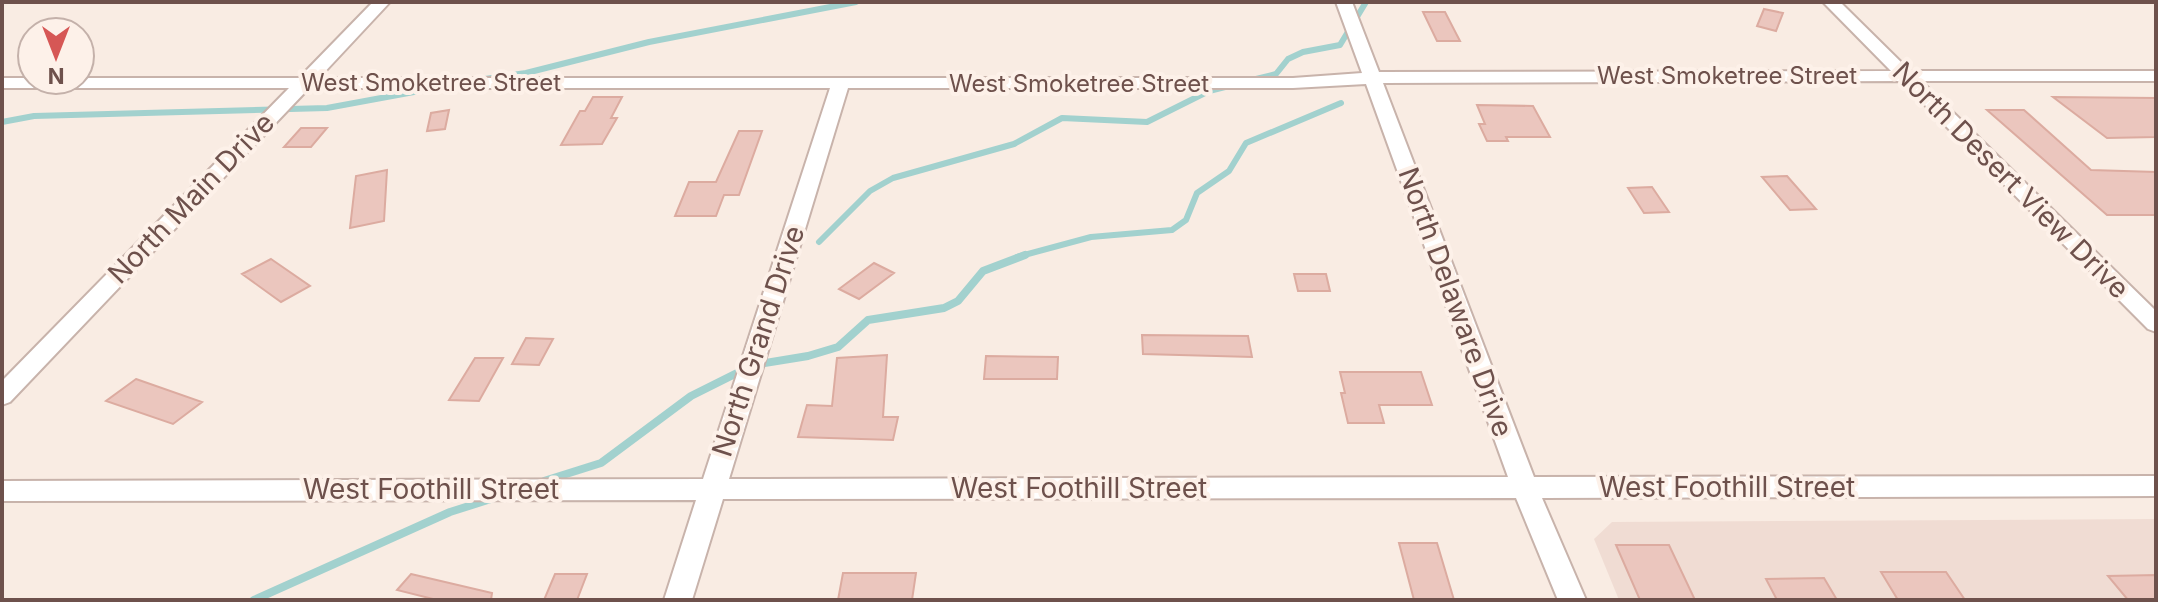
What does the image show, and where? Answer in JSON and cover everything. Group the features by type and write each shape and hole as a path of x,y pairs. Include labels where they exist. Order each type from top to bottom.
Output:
{"street":[{"name":"North Main Drive","path":"2,396 382,2"},
{"name":"North Delaware Drive","path":"1344,2 1525,488 1572,600"},
{"name":"North Desert View Drive","path":"1831,2 2156,324"},
{"name":"West Smoketree Street","path":"2,83 1293,83 1372,78 2156,76"},
{"name":"North Grand Drive","path":"678,600 841,82"},
{"name":"West Foothill Street","path":"2,491 2156,486"}],"shaded area":[{"path":"2156,519 2156,600 1619,600 1594,539 1612,522"}],"building":[{"path":"1764,9 1783,13 1776,31 1757,26"},
{"path":"1423,12 1445,12 1460,41 1437,41"},
{"path":"593,97 622,97 611,118 617,118 602,144 561,145 580,111 585,111"},
{"path":"2053,97 2156,98 2156,137 2107,138"},
{"path":"1477,105 1533,106 1550,137 1506,137 1508,141 1487,141 1479,124 1485,124"},
{"path":"449,110 445,129 427,131 431,113"},
{"path":"1987,110 2024,110 2091,170 2156,172 2156,215 2107,215"},
{"path":"301,128 327,128 311,147 284,147"},
{"path":"739,131 762,131 739,195 724,195 716,216 675,216 689,182 716,182"},
{"path":"387,170 384,221 350,228 356,176"},
{"path":"1787,176 1816,209 1790,210 1762,177"},
{"path":"1652,187 1669,212 1644,213 1628,188"},
{"path":"271,259 310,286 281,302 242,274"},
{"path":"874,263 894,273 859,299 839,289"},
{"path":"1294,274 1326,274 1330,291 1298,291"},
{"path":"1142,335 1248,336 1252,357 1143,354"},
{"path":"526,338 553,339 539,365 512,364"},
{"path":"887,355 883,417 898,417 893,440 798,437 807,405 832,406 837,358"},
{"path":"986,356 1058,357 1057,379 984,379"},
{"path":"475,358 503,358 479,401 449,400"},
{"path":"1340,372 1421,372 1432,405 1379,405 1384,423 1348,423"},
{"path":"136,379 202,402 173,424 106,401"},
{"path":"1399,543 1437,543 1454,600 1414,600"},
{"path":"1616,545 1669,545 1695,600 1640,600"},
{"path":"1881,572 1946,572 1965,600 1898,600"},
{"path":"843,573 916,573 912,600 838,600"},
{"path":"411,574 492,593 491,600 437,600 397,590"},
{"path":"555,574 587,574 577,600 544,600"},
{"path":"2156,575 2156,600 2128,600 2108,576"},
{"path":"1824,578 1837,600 1777,600 1766,579"}],"waterway":[{"path":"485,79 526,73 649,42 856,2"},
{"path":"1252,80 1276,74 1288,59 1303,52 1340,45 1366,2"},
{"path":"819,242 870,191 893,178 1014,144 1062,118 1147,122 1209,91 1229,86"},
{"path":"2,122 34,116 327,108 441,87"},
{"path":"1017,257 1091,237 1172,230 1186,220 1197,193 1229,171 1246,143 1341,103"},
{"path":"759,364 808,356 838,347 868,320 944,308 958,301 983,271 1025,255"},
{"path":"544,481 601,463 691,396 747,368"},
{"path":"254,600 450,512 494,498"}]}
